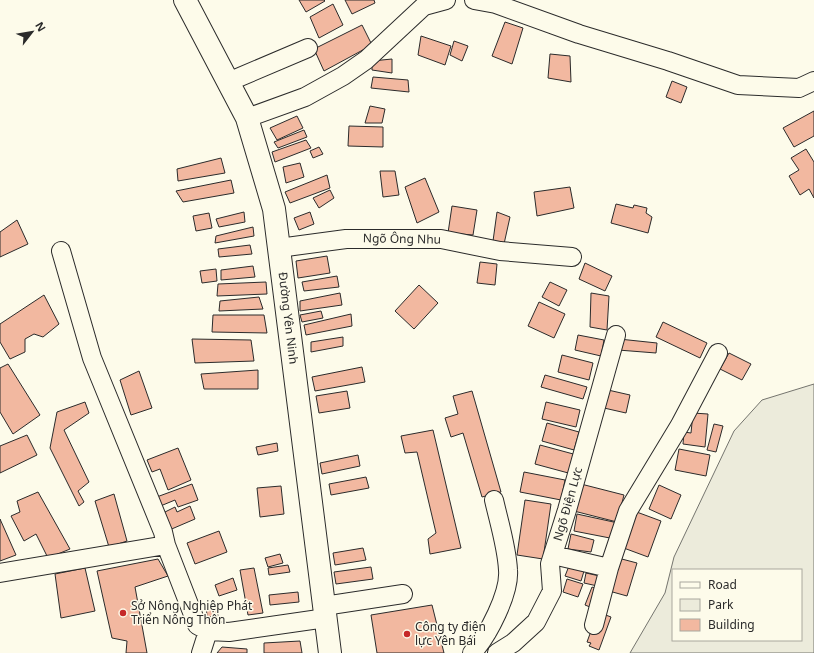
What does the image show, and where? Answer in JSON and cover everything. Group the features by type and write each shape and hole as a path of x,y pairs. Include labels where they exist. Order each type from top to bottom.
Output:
{"main road":[{"name":"Đường Yên Ninh","path":"185,0 247,118 274,209 330,653"}],"street":[{"path":"247,118 305,97 343,76 371,56 422,3 446,0"},
{"path":"474,0 496,4 579,34 668,61 738,85 799,88 814,81"},
{"path":"228,82 308,48"},
{"name":"Ngõ Ông Nhu","path":"279,248 346,239 441,239 500,251 572,257"},
{"path":"61,251 92,358 163,532 166,545 193,618 197,625 208,631 229,632 403,594"},
{"name":"Ngõ Điện Lực","path":"497,653 513,643 536,622 552,591 550,564 616,335"},
{"path":"594,625 609,568 628,511 680,425 718,354"},
{"path":"472,653 478,646 497,613 505,591 509,570 494,500"},
{"path":"0,573 166,545"},
{"path":"553,555 609,568"},
{"path":"201,653 208,631"}],"green space":[{"path":"814,384 814,653 630,653 665,593 674,557 734,431 762,400"}],"building":[{"path":"299,0 324,0 325,1 306,12"},
{"path":"345,0 374,0 375,3 352,14"},
{"path":"333,4 343,25 319,38 310,17"},
{"path":"505,22 523,28 512,64 492,56"},
{"path":"362,25 372,45 324,71 314,49"},
{"path":"421,36 451,46 445,65 418,55"},
{"path":"454,41 468,46 462,61 450,55"},
{"path":"550,54 570,56 571,82 548,78"},
{"path":"392,59 392,73 372,70 372,61"},
{"path":"373,77 408,80 409,92 371,88"},
{"path":"672,81 687,87 681,103 666,97"},
{"path":"370,106 385,109 382,123 365,123"},
{"path":"814,111 814,136 794,147 783,128"},
{"path":"297,116 303,128 277,140 270,128"},
{"path":"349,126 383,127 383,147 348,146"},
{"path":"304,130 307,137 278,148 274,142"},
{"path":"306,140 311,148 275,162 272,152"},
{"path":"319,147 323,154 313,158 310,151"},
{"path":"806,149 814,162 814,198 809,189 800,195 789,176 799,170 791,158"},
{"path":"221,158 225,173 178,181 177,169"},
{"path":"300,163 304,177 286,183 283,167"},
{"path":"380,171 395,171 399,195 383,197"},
{"path":"327,175 330,188 290,203 285,192"},
{"path":"425,178 439,212 417,223 405,187"},
{"path":"231,180 234,193 183,202 176,191"},
{"path":"570,187 574,208 537,216 534,192"},
{"path":"330,190 334,198 319,208 313,198"},
{"path":"616,204 633,208 634,205 647,208 646,213 652,217 648,233 611,223"},
{"path":"452,206 477,210 473,235 448,233"},
{"path":"244,212 245,222 219,227 216,219"},
{"path":"310,212 314,224 299,230 294,218"},
{"path":"497,212 510,217 504,244 493,241"},
{"path":"209,213 212,228 196,231 193,216"},
{"path":"17,220 28,244 0,257 0,232"},
{"path":"253,227 254,236 215,243 216,236"},
{"path":"250,245 252,254 219,257 218,249"},
{"path":"327,256 330,273 298,278 296,261"},
{"path":"480,262 497,264 495,285 477,283"},
{"path":"585,263 612,276 605,291 579,279"},
{"path":"253,266 255,277 221,280 221,270"},
{"path":"216,269 217,281 202,283 200,271"},
{"path":"337,276 339,287 304,291 302,282"},
{"path":"266,282 267,294 217,296 218,284"},
{"path":"550,282 567,290 559,306 542,297"},
{"path":"419,285 438,303 414,329 395,311"},
{"path":"340,293 342,305 300,311 300,301"},
{"path":"591,293 609,296 607,330 590,327"},
{"path":"44,295 59,324 43,337 34,334 25,339 25,352 10,359 0,342 0,324"},
{"path":"259,297 263,309 219,311 220,301"},
{"path":"539,302 565,314 554,338 528,326"},
{"path":"321,311 323,318 302,322 300,315"},
{"path":"351,314 352,326 306,335 304,325"},
{"path":"213,315 264,315 267,333 212,332"},
{"path":"663,322 707,343 700,358 656,337"},
{"path":"578,335 604,340 601,356 575,350"},
{"path":"343,337 343,346 311,352 311,342"},
{"path":"192,339 251,340 254,361 195,363"},
{"path":"619,339 657,343 656,353 618,350"},
{"path":"729,353 751,364 742,380 720,369"},
{"path":"562,355 593,363 589,380 558,372"},
{"path":"8,364 40,415 13,434 0,412 0,368"},
{"path":"362,367 365,382 315,391 312,377"},
{"path":"258,370 258,389 204,389 201,374"},
{"path":"139,371 152,408 131,415 120,380"},
{"path":"545,375 587,387 583,399 541,387"},
{"path":"608,390 630,395 626,413 604,408"},
{"path":"347,391 350,408 319,413 316,396"},
{"path":"472,391 501,492 482,497 463,433 451,437 445,418 458,414 453,396"},
{"path":"85,402 89,413 64,430 89,482 78,491 84,502 79,506 50,448 57,412"},
{"path":"546,402 580,410 576,427 542,419"},
{"path":"693,413 708,414 705,447 683,444 684,432 691,433"},
{"path":"547,423 579,432 574,450 542,441"},
{"path":"714,424 723,426 716,452 707,450"},
{"path":"433,430 461,548 430,554 428,539 436,533 417,452 405,453 401,436"},
{"path":"27,435 37,455 0,473 0,446"},
{"path":"277,443 278,451 258,455 256,447"},
{"path":"540,445 577,455 572,474 535,464"},
{"path":"178,448 191,480 168,490 160,469 152,472 147,460"},
{"path":"679,449 710,455 706,476 675,470"},
{"path":"358,455 360,466 322,474 320,463"},
{"path":"524,472 565,480 561,500 520,492"},
{"path":"366,477 369,488 331,495 329,484"},
{"path":"577,483 624,495 617,522 570,510"},
{"path":"192,484 198,500 178,507 175,500 158,507 154,498"},
{"path":"659,485 681,495 671,519 649,509"},
{"path":"281,486 284,514 260,517 257,488"},
{"path":"38,492 70,549 48,558 36,534 24,541 11,516 20,512 17,501"},
{"path":"114,494 127,541 109,547 95,501"},
{"path":"525,500 551,504 543,559 517,555"},
{"path":"190,506 195,519 167,531 159,515 175,507 177,512"},
{"path":"634,511 661,521 648,557 621,547"},
{"path":"577,514 618,523 615,539 574,531"},
{"path":"0,519 16,555 0,561"},
{"path":"219,531 227,552 195,564 187,543"},
{"path":"571,534 594,540 591,552 568,549"},
{"path":"363,548 366,560 335,565 333,553"},
{"path":"280,554 283,563 268,567 265,558"},
{"path":"618,558 637,563 627,596 609,591"},
{"name":"Sở Nông Nghiệp Phát Triển Nông Thôn","path":"158,559 168,576 135,587 147,653 126,653 127,641 112,638 97,571"},
{"path":"288,565 290,572 269,575 268,568"},
{"path":"569,566 584,571 581,581 565,576"},
{"path":"371,567 373,579 336,584 334,572"},
{"path":"85,568 95,611 61,618 55,574"},
{"path":"254,568 263,613 248,615 240,570"},
{"path":"586,573 604,577 602,587 584,583"},
{"path":"233,578 237,590 219,596 215,585"},
{"path":"567,579 583,584 578,597 563,592"},
{"path":"592,587 602,591 595,609 585,605"},
{"path":"298,592 299,602 270,605 269,595"},
{"path":"217,604 218,616 207,617 206,605"},
{"name":"Công ty điện lực Yên Bái","path":"432,605 444,653 377,653 371,615"},
{"path":"603,614 611,617 599,650 589,646 591,643 587,642 591,631"},
{"path":"300,641 302,653 264,653 264,643"},
{"path":"222,647 247,649 247,653 217,653"}],"place":[{"name":"Sở Nông Nghiệp Phát Triển Nông Thôn","path":"123,613"},
{"name":"Công ty điện lực Yên Bái","path":"407,634"}]}
